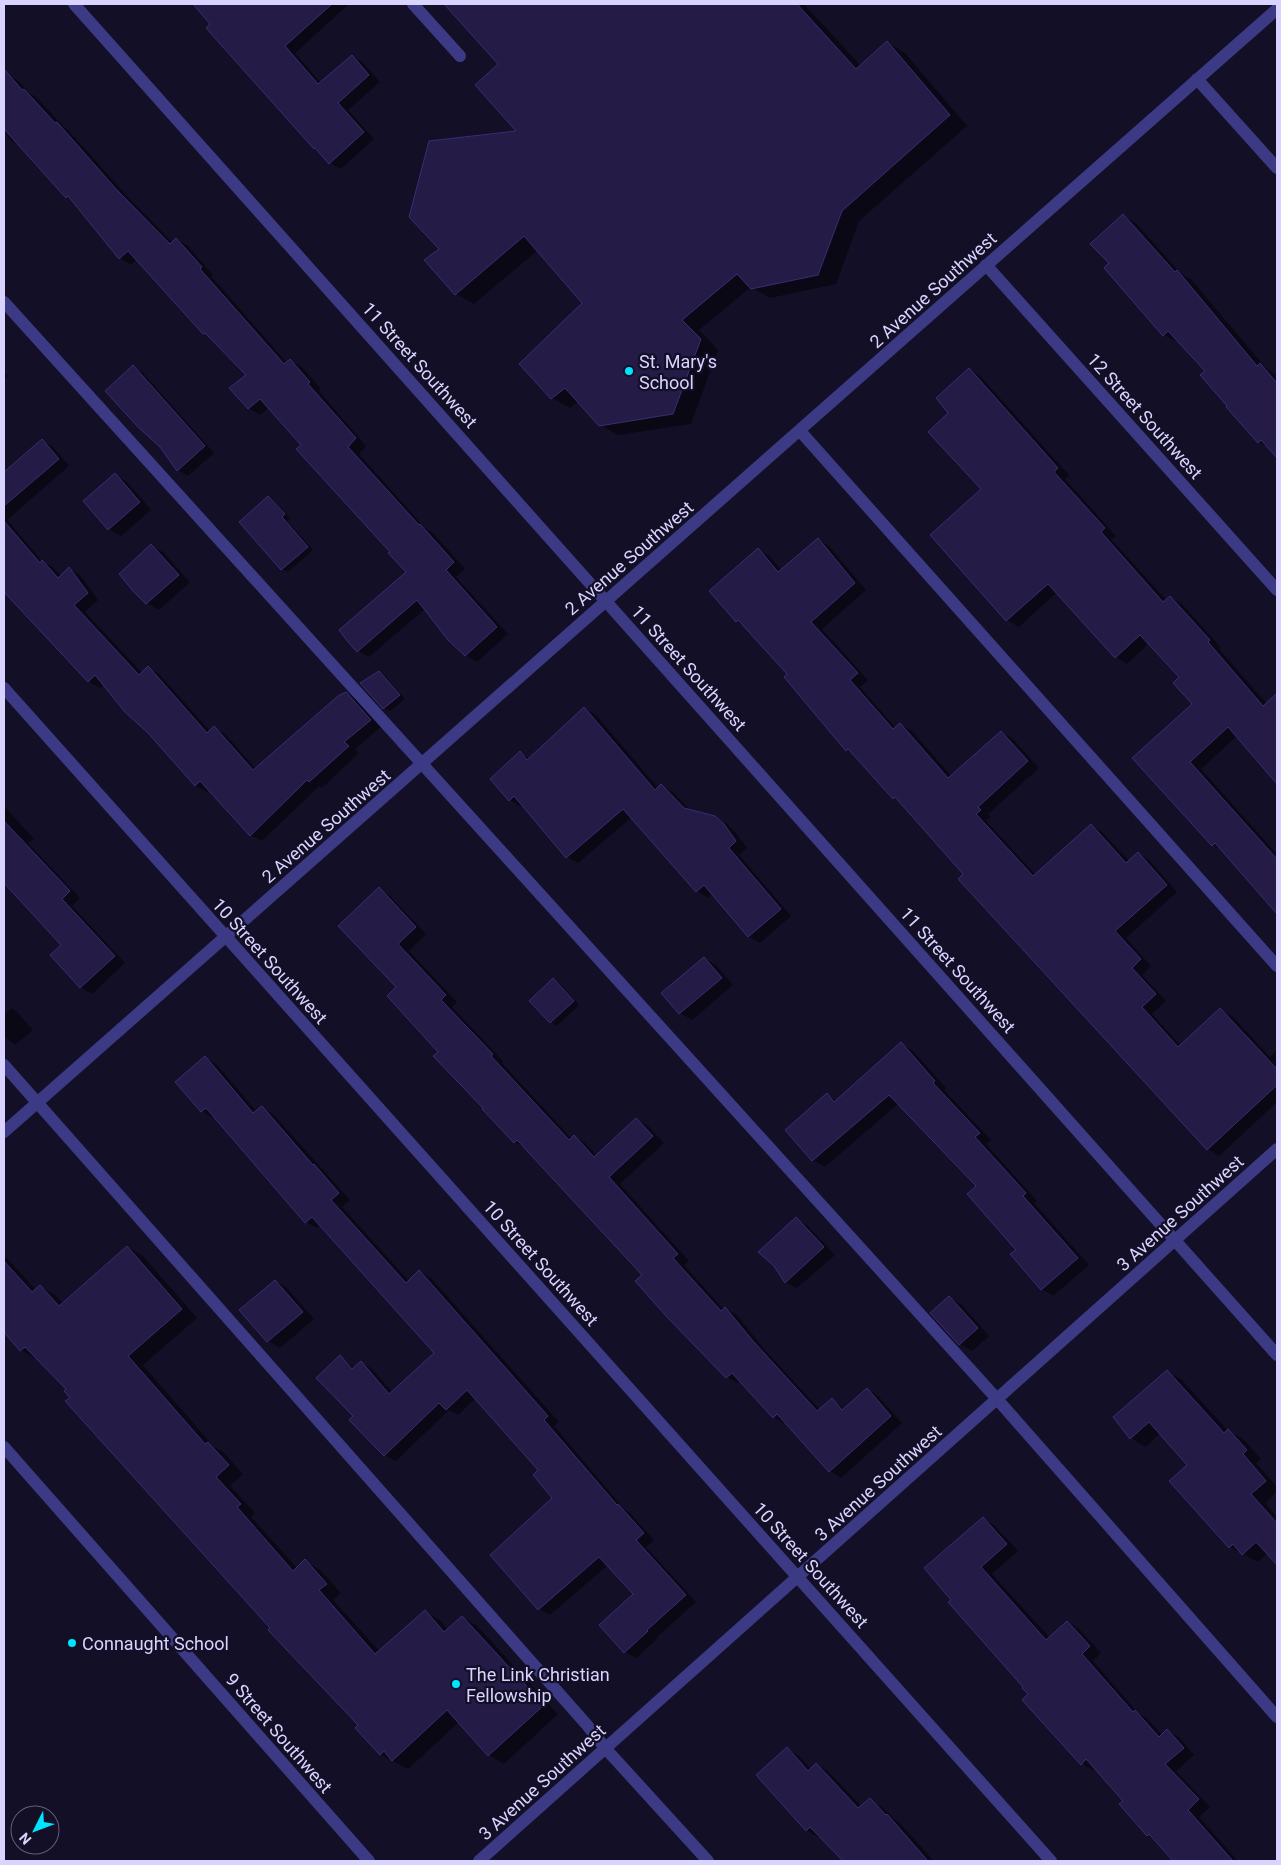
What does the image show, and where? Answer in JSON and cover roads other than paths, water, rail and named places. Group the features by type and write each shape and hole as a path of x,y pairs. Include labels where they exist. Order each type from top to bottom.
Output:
{"street":[{"name":"11 Street Southwest","path":"74,4 1277,1355"},
{"path":"413,4 460,56"},
{"name":"2 Avenue Southwest","path":"4,1132 1277,8"},
{"path":"1197,79 1277,168"},
{"name":"12 Street Southwest","path":"986,265 1277,590"},
{"path":"4,302 997,1399 1277,1717"},
{"path":"800,431 1277,966"},
{"name":"10 Street Southwest","path":"4,688 225,938 1051,1861"},
{"path":"4,1065 588,1725 606,1749 708,1861"},
{"name":"3 Avenue Southwest","path":"479,1861 1277,1149"},
{"name":"9 Street Southwest","path":"4,1447 370,1861"}],"place":[{"name":"St. Mary's School","path":"629,371"},
{"name":"Connaught School","path":"72,1643"},
{"name":"The Link Christian Fellowship","path":"456,1684"}]}
